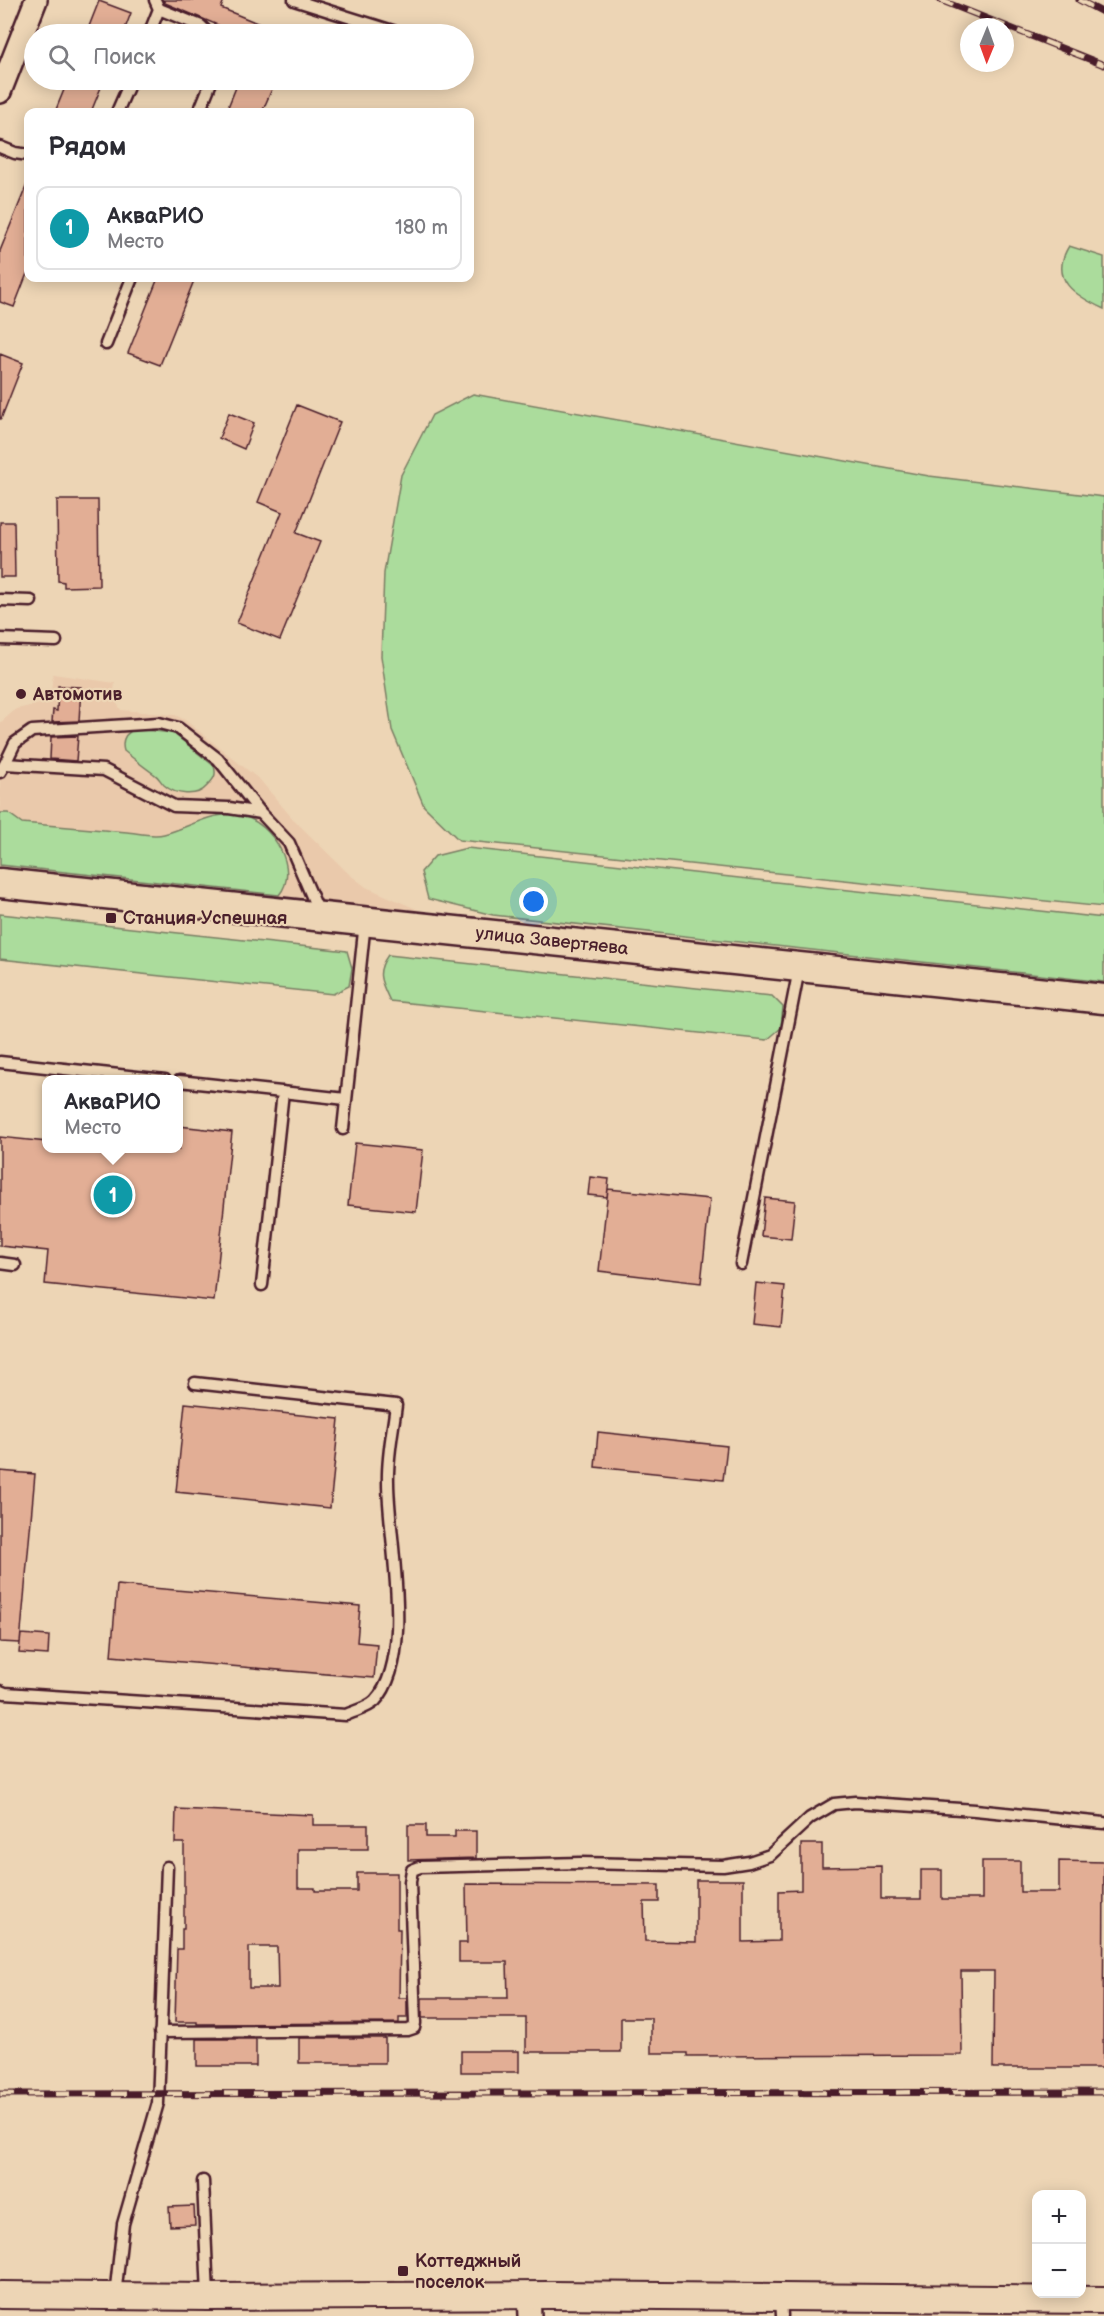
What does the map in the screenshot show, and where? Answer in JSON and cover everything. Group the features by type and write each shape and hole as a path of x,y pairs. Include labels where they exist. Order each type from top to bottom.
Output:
{"main road":[{"name":"улица Завертяева","path":"0,883 1104,999"}],"street":[{"path":"27,24 36,0"},
{"path":"0,92 24,31"},
{"path":"0,2295 208,2297 529,2306 782,2307 1104,2300"}],"lane":[{"path":"294,0 370,24"},
{"path":"152,24 157,5 197,24"},
{"path":"119,108 126,90"},
{"path":"201,108 208,90"},
{"path":"0,147 24,154"},
{"path":"106,344 130,282"},
{"path":"0,600 32,601"},
{"path":"0,639 56,641"},
{"path":"261,813 229,808 174,806 104,770 2,768 15,742 32,731 159,723 178,728 218,759 261,813 289,843 322,918"},
{"path":"343,1129 365,922"},
{"path":"741,1264 799,966"},
{"path":"0,1062 119,1075"},
{"path":"183,1081 346,1099"},
{"path":"262,1285 283,1092"},
{"path":"0,1263 15,1265"},
{"path":"0,1691 346,1715 374,1702 386,1682 396,1654 396,1587 387,1480 396,1405 195,1383"},
{"path":"160,2032 408,2030 414,2028 410,1882 412,1870 420,1867 580,1863 723,1866 748,1862 770,1855 810,1818 834,1804 855,1802 975,1810 1104,1823"},
{"path":"116,2296 123,2224 158,2103 167,1867"},
{"path":"203,2181 208,2297"}],"shaded area":[{"path":"53,674 115,683 113,697 121,710 175,715 185,720 260,780 293,819 349,874 366,887 423,912 0,865 0,723 16,709 50,702"}],"green space":[{"path":"1069,246 1104,257 1104,309 1075,292 1063,277 1063,258"},
{"path":"473,394 929,476 1104,497 1104,907 459,840 424,806 392,730 381,656 384,573 401,475 432,415"},
{"path":"135,729 173,733 214,766 213,779 203,790 192,794 180,793 164,785 156,775 124,751 125,737"},
{"path":"0,813 8,813 22,823 155,835 212,817 243,816 264,828 280,849 287,873 285,884 279,895 0,865"},
{"path":"467,848 1104,918 1104,982 493,915 428,899 421,872 435,856"},
{"path":"0,914 347,951 352,968 349,986 333,994 0,959"},
{"path":"388,955 772,996 783,1007 781,1028 767,1040 390,1001 381,978 382,967"}],"building":[{"path":"163,0 224,0 221,8 260,24 215,24 165,3"},
{"path":"99,1 131,13 127,24 90,24"},
{"path":"64,90 100,90 93,108 57,108"},
{"path":"235,90 272,90 264,108 228,108"},
{"path":"24,192 24,281 14,307 0,302 0,251"},
{"path":"156,282 193,282 160,365 128,353"},
{"path":"0,354 23,363 1,419 0,419"},
{"path":"297,405 340,422 296,533 320,542 280,640 237,623 282,512 258,502"},
{"path":"229,413 254,423 244,449 219,438"},
{"path":"57,500 98,500 99,586 64,587 64,582 58,581"},
{"path":"0,522 14,522 15,577 0,577"},
{"path":"58,686 81,687 79,721 52,722 53,710 57,711"},
{"path":"78,736 76,761 50,759 51,737"},
{"path":"183,1126 232,1132 214,1301 45,1284 48,1251 0,1246 0,1137 42,1141 42,1153 183,1153"},
{"path":"355,1143 423,1150 416,1212 348,1205"},
{"path":"590,1177 609,1179 607,1197 588,1195"},
{"path":"608,1189 710,1199 701,1283 599,1271"},
{"path":"765,1198 795,1201 791,1239 761,1236"},
{"path":"756,1283 785,1286 781,1327 752,1324"},
{"path":"185,1403 339,1419 330,1508 176,1492"},
{"path":"598,1432 727,1446 723,1480 595,1467"},
{"path":"0,1471 35,1474 20,1643 0,1642"},
{"path":"117,1585 360,1606 357,1642 377,1644 374,1678 111,1656"},
{"path":"21,1634 49,1636 48,1655 19,1653"},
{"path":"176,1809 313,1815 313,1825 368,1825 368,1849 298,1849 298,1888 315,1888 315,1891 357,1891 357,1873 397,1873 397,1929 400,1929 399,1998 407,1998 407,2018 399,2018 399,2023 197,2024 197,2022 175,2022 177,1949 182,1949 182,1929 184,1929 184,1843 175,1843","holes":["249,1947 277,1947 278,1988 249,1988"]},
{"path":"408,1825 426,1825 426,1837 455,1837 455,1831 476,1831 476,1858 408,1860"},
{"path":"801,1844 822,1844 822,1867 881,1866 881,1899 921,1899 921,1870 942,1870 942,1899 982,1899 982,1861 1020,1861 1020,1892 1059,1892 1059,1861 1104,1862 1103,2068 993,2068 994,1971 961,1971 962,2055 687,2056 687,2053 651,2053 651,2018 621,2018 621,2052 526,2052 526,2018 422,2018 422,1998 508,1998 507,1962 459,1962 459,1943 467,1943 466,1884 659,1885 659,1902 644,1902 645,1941 696,1942 696,1880 743,1880 743,1942 779,1941 779,1891 801,1890"},
{"path":"299,2038 385,2038 385,2063 299,2063"},
{"path":"197,2039 256,2039 256,2066 197,2066"},
{"path":"461,2051 519,2051 519,2072 461,2072"},
{"path":"194,2206 195,2225 170,2226 169,2207"}],"railway":[{"path":"940,0 1104,65"},
{"path":"1079,0 1104,13"},
{"path":"0,2094 1104,2092"}],"place":[{"name":"Автомотив","path":"21,694"},
{"name":"Станция Успешная","path":"111,918"},
{"name":"АкваРИО","path":"113,1195"},
{"name":"Коттеджный поселок","path":"403,2271"}]}
